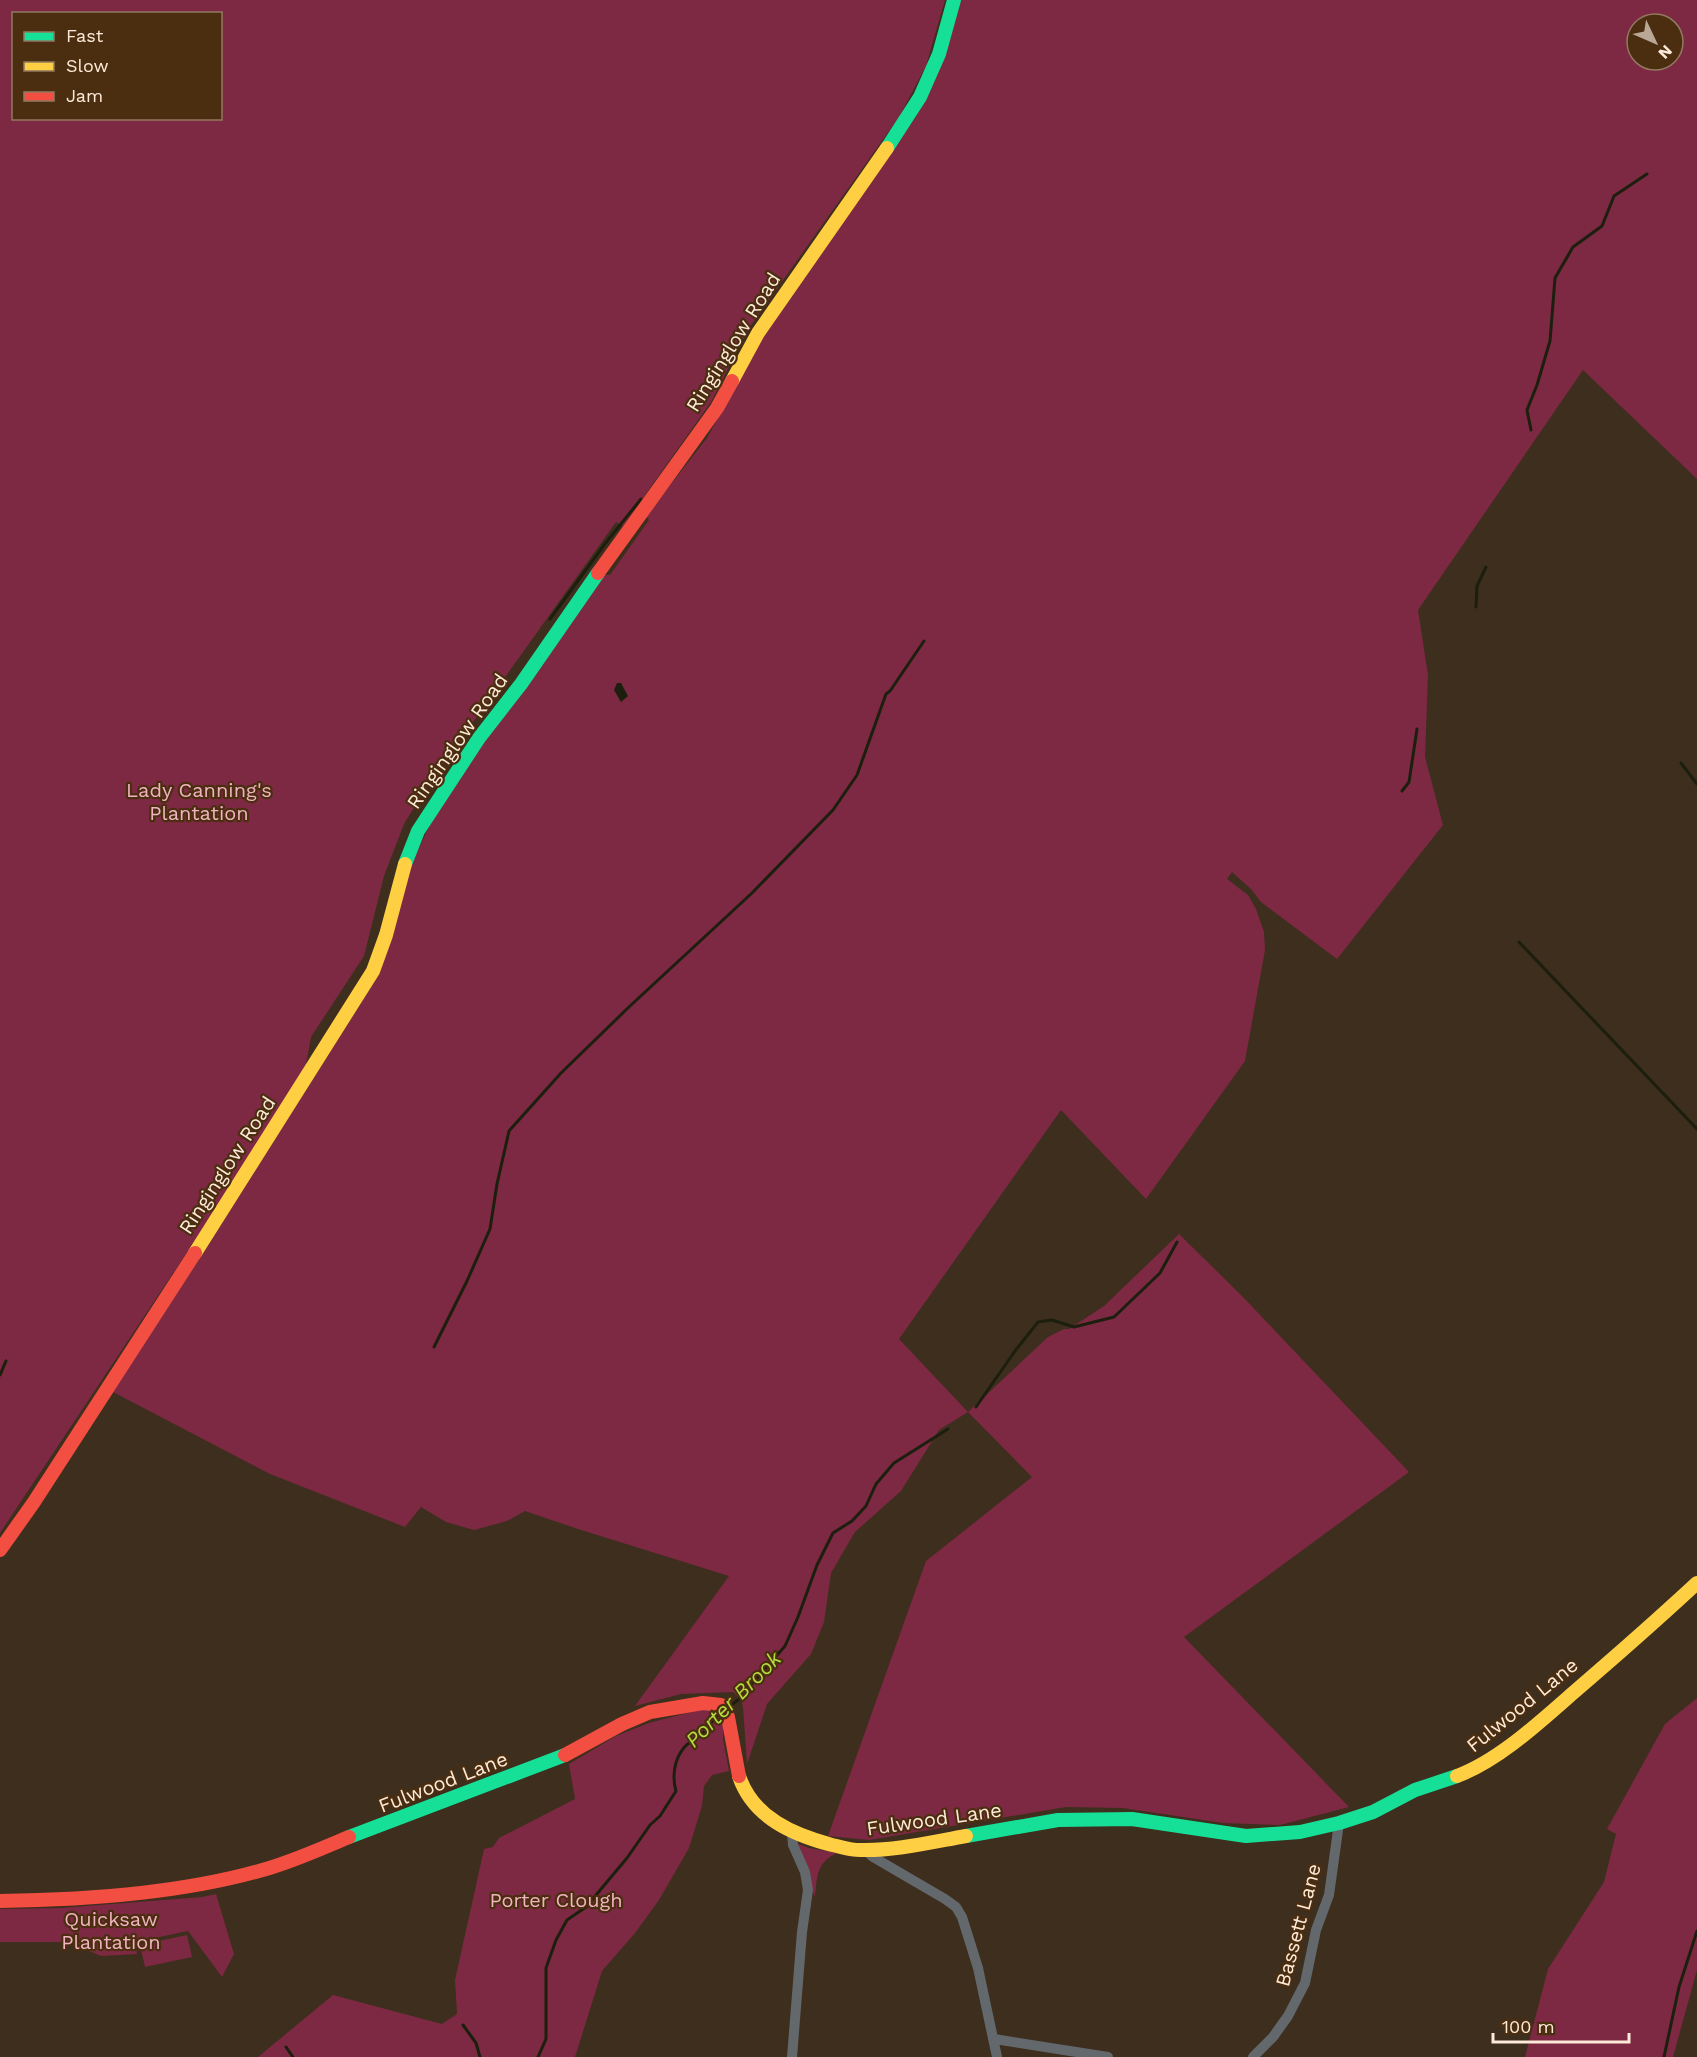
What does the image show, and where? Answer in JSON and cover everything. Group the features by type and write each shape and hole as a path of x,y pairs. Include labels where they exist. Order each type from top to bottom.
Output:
{"street":[{"name":"Ringinglow Road","path":"0,1550 34,1502 242,1180 373,971 386,935 401,873 418,831 438,797 708,421 758,333 912,112 939,54 954,0"},
{"name":"Fulwood Lane","path":"0,1901 40,1901 132,1895 260,1871 557,1759 647,1713 707,1702 725,1707 729,1714 733,1752 739,1778 743,1788 766,1815 792,1833 828,1844 865,1850 1058,1820 1132,1819 1246,1836 1300,1832 1373,1812 1415,1790 1473,1770 1487,1762 1549,1714 1697,1583"},
{"name":"Bassett Lane","path":"1253,2057 1273,2037 1288,2016 1305,1983 1316,1930 1329,1895 1339,1823"},
{"path":"792,1833 793,1845 808,1885 792,2057"},
{"path":"865,1850 956,1907 962,1917 978,1968 997,2057"},
{"path":"994,2039 1108,2057"}],"green space":[{"name":"Lady Canning's Plantation","path":"0,0 945,0 926,66 899,117 749,328 711,402 623,526 616,522 428,785 404,824 384,876 364,956 311,1037 305,1070 219,1204 0,1533"},
{"path":"961,0 1697,0 1697,479 1583,370 1418,610 1428,675 1425,757 1443,825 1337,959 1261,902 1251,889 1232,872 1227,879 1248,895 1264,932 1265,950 1245,1061 1146,1199 1061,1110 899,1339 968,1412 939,1430 901,1491 855,1532 831,1573 824,1622 811,1654 767,1704 747,1764 743,1707 741,1700 733,1692 681,1694 635,1706 729,1576 525,1511 507,1521 474,1530 446,1522 421,1507 405,1527 270,1474 113,1392 380,973 408,871 440,803 604,575 610,575 649,520 646,516 707,438 758,345 917,115"},
{"path":"1179,1234 1242,1296 1409,1472 1184,1637 1349,1807 1280,1825 1223,1823 1123,1808 1066,1807 869,1840 828,1836 926,1561 1032,1477 968,1412 1048,1337 1069,1329 1104,1306"},
{"path":"1697,1698 1697,1970 1673,2057 1525,2057 1548,1969 1604,1882 1616,1834 1607,1829 1665,1724"},
{"name":"Porter Clough","path":"702,1709 715,1710 723,1720 723,1739 729,1771 712,1775 704,1786 702,1806 689,1848 659,1900 635,1933 602,1971 575,2057 258,2057 333,1995 442,2024 457,2014 455,1980 484,1849 493,1847 499,1838 575,1799 569,1764 616,1736 649,1723"},
{"path":"796,1843 837,1853 825,1861 819,1870 815,1897"},
{"name":"Quicksaw Plantation","path":"216,1894 234,1954 222,1977 188,1931 135,1942 137,1954 101,1956 68,1942 0,1942 0,1909 61,1908"},
{"path":"187,1935 192,1957 145,1967 140,1945"}],"shaded area":[{"path":"617,683 621,683 628,696 621,702 614,690"}],"waterway":[{"name":"Porter Brook","path":"1531,430 1527,410 1550,341 1555,278 1573,247 1602,226 1614,196 1647,174"},
{"path":"550,619 641,499"},
{"name":"Porter Brook","path":"1476,607 1477,586 1486,567"},
{"path":"434,1347 490,1229 509,1131 561,1073 752,893 833,810 857,775 886,694 924,641"},
{"name":"Porter Brook","path":"1402,791 1409,782 1417,729"},
{"path":"1681,763 1697,784"},
{"path":"1519,942 1697,1129"},
{"name":"Porter Brook","path":"976,1407 1038,1322 1052,1320 1074,1327 1114,1317 1160,1273 1177,1242"},
{"path":"0,1375 6,1361"},
{"name":"Porter Brook","path":"730,1706 738,1700 785,1646 817,1565 833,1533 852,1521 866,1506 876,1484 894,1463 948,1429"},
{"name":"Porter Brook","path":"538,2057 546,2039 546,1968 556,1940 567,1920 586,1907 627,1858 650,1825 660,1816 676,1791 675,1769 680,1753 722,1712"},
{"path":"1664,2057 1679,1987 1697,1931"},
{"path":"463,2025 476,2043 480,2057"},
{"path":"286,2047 293,2057"}],"traffic: fast":[{"path":"887,148 920,97 939,54 954,0"},
{"path":"405,864 418,831 479,738 521,684 598,573"},
{"path":"349,1837 565,1755"},
{"path":"966,1836 1058,1820 1132,1819 1246,1836 1300,1832 1373,1812 1415,1790 1457,1776"}],"traffic: slow":[{"path":"732,381 758,333 887,148"},
{"path":"195,1253 373,971 386,935 405,864"},
{"path":"1457,1776 1488,1761 1533,1728 1697,1583"},
{"path":"739,1776 745,1791 765,1814 790,1830 832,1845 856,1850 873,1850 913,1846 966,1836"}],"traffic: jam":[{"path":"598,573 717,408 732,381"},
{"path":"0,1550 34,1502 195,1253"},
{"path":"565,1755 622,1724 650,1712 703,1703 721,1705 728,1717 739,1776"},
{"path":"0,1901 98,1897 196,1885 271,1868 349,1837"}]}
